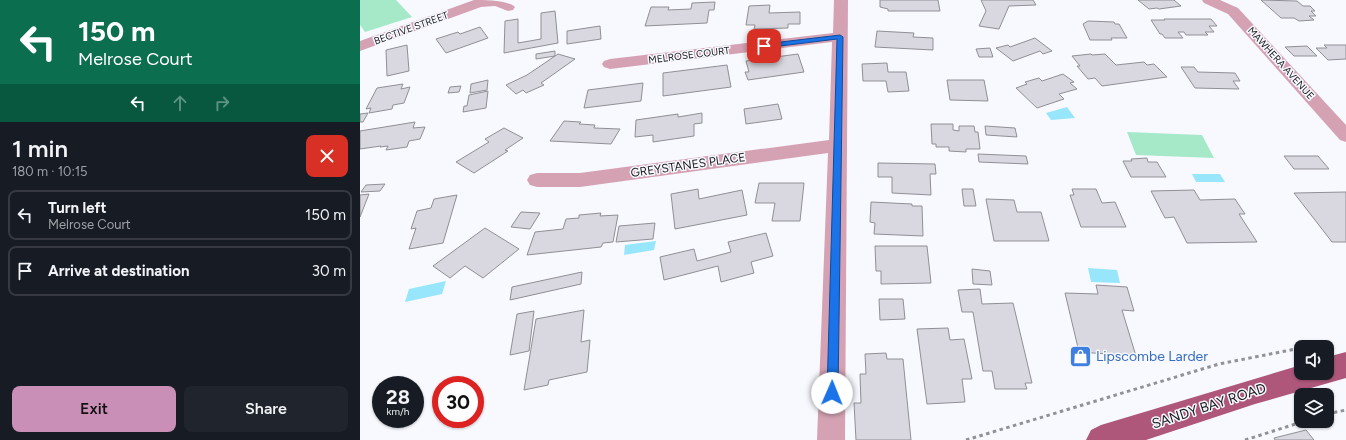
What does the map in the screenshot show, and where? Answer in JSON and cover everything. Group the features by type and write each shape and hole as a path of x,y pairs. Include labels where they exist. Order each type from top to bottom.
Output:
{"main road":[{"path":"1334,368 1346,365"},
{"name":"SANDY BAY ROAD","path":"1101,440 1294,380"}],"street":[{"path":"832,440 841,0"},
{"name":"MAWHERA AVENUE","path":"1209,0 1233,11 1346,136"},
{"name":"BECTIVE STREET","path":"360,46 479,3 497,2 508,8"},
{"name":"MELROSE COURT","path":"610,64 840,37"},
{"name":"GREYSTANES PLACE","path":"537,180 580,180 838,145"}],"path":[{"path":"966,440 1219,364 1294,349"},
{"path":"1334,413 1346,410"},
{"path":"1245,440 1294,424"}],"green space":[{"path":"360,0 396,0 412,17 365,32 360,25"},
{"path":"1127,132 1202,135 1214,158 1136,155"}],"water":[{"path":"1067,107 1075,118 1051,120 1046,113"},
{"path":"1192,174 1220,174 1225,182 1196,182"},
{"path":"656,241 654,250 624,255 625,245"},
{"path":"1088,268 1117,270 1120,283 1091,282"},
{"path":"446,281 442,294 405,302 409,289"}],"building":[{"path":"880,0 938,0 940,11 888,11 888,9 880,7"},
{"path":"981,0 1033,0 1036,5 1009,6 999,29 979,26 986,11"},
{"path":"1138,0 1174,0 1181,6 1149,9"},
{"path":"1261,0 1297,1 1303,6 1310,6 1315,11 1311,11 1316,16 1309,16 1314,20 1299,21 1294,18 1281,18"},
{"path":"715,2 714,10 709,10 707,23 645,26 651,7 669,7 668,10 691,9 692,3"},
{"path":"770,5 769,13 800,12 800,24 788,24 788,28 754,29 755,25 746,25 749,6"},
{"path":"555,11 558,43 504,53 505,21 518,19 518,43 541,39 541,13"},
{"path":"1164,19 1211,19 1217,26 1209,26 1214,32 1205,32 1208,35 1186,35 1184,32 1178,32 1183,38 1165,38 1162,34 1160,34 1151,20 1165,20"},
{"path":"1088,21 1114,22 1115,24 1119,24 1127,38 1090,40 1083,24"},
{"path":"600,26 601,39 567,44 567,31"},
{"path":"480,27 488,38 446,53 436,39 458,32 460,34"},
{"path":"877,31 914,33 913,37 933,38 933,50 875,47"},
{"path":"1035,38 1052,51 1043,54 1040,51 1013,61 996,48 1008,45 1010,47"},
{"path":"407,45 409,71 387,76 386,50"},
{"path":"1324,45 1346,45 1346,59 1328,60 1316,48 1327,48"},
{"path":"1307,46 1317,56 1294,56 1285,47"},
{"path":"990,48 993,57 979,57 976,49"},
{"path":"555,51 555,56 536,59 536,54"},
{"path":"558,54 575,59 541,83 544,85 526,93 523,90 516,94 506,85 527,75"},
{"path":"798,54 804,72 748,80 745,72 749,72 746,61"},
{"path":"1105,54 1116,65 1144,62 1147,65 1154,64 1167,77 1102,86 1095,78 1088,79 1077,66 1080,66 1072,56"},
{"path":"887,63 888,72 906,72 909,91 888,92 886,81 863,81 862,64"},
{"path":"727,65 731,87 663,96 663,73"},
{"path":"1181,67 1194,67 1198,72 1235,73 1240,81 1233,81 1239,89 1195,88"},
{"path":"1063,74 1074,82 1070,83 1077,89 1059,94 1064,99 1037,108 1016,88 1027,84 1025,82 1039,78 1042,81"},
{"path":"488,80 487,90 470,93 471,84"},
{"path":"947,80 984,80 988,101 950,100"},
{"path":"643,83 641,101 584,108 588,90"},
{"path":"403,84 401,89 410,87 404,103 393,105 392,109 369,113 371,108 366,109 377,88"},
{"path":"461,86 459,92 448,93 450,87"},
{"path":"488,91 486,108 463,112 464,106 467,106 469,95"},
{"path":"778,104 782,119 746,124 744,109"},
{"path":"368,113 363,122 360,122 360,114"},
{"path":"702,113 702,123 694,124 694,136 653,142 653,135 635,137 636,120 678,114 678,117"},
{"path":"564,121 595,125 594,128 620,129 611,144 550,141"},
{"path":"415,122 413,128 425,127 420,139 409,141 407,147 386,150 388,146 380,147 381,146 360,149 360,131"},
{"path":"931,124 953,124 953,130 959,131 959,126 974,126 975,132 978,132 980,149 966,149 966,152 949,151 949,147 936,147 936,144 932,144"},
{"path":"985,126 1015,128 1017,137 986,135"},
{"path":"504,128 523,138 505,150 508,151 474,173 456,162 489,142 485,139"},
{"path":"978,154 1026,156 1028,164 979,162"},
{"path":"1284,156 1318,156 1329,169 1294,169"},
{"path":"1147,158 1148,162 1157,162 1166,177 1131,177 1123,161"},
{"path":"878,163 935,164 936,174 930,174 931,195 892,193 892,177 878,177"},
{"path":"759,183 804,183 800,221 772,221 775,203 755,203"},
{"path":"385,184 380,191 361,192 366,185"},
{"path":"698,189 699,199 742,190 747,215 675,229 671,194"},
{"path":"962,189 973,189 976,206 964,206"},
{"path":"1072,189 1096,189 1102,203 1115,202 1126,227 1081,227 1070,195 1074,195"},
{"path":"1194,190 1200,200 1235,199 1245,214 1239,214 1257,242 1187,243 1174,217 1165,218 1151,191"},
{"path":"1346,192 1346,242 1332,242 1294,193"},
{"path":"369,194 360,217 360,195"},
{"path":"457,195 443,243 409,249 416,228 411,229 417,211 431,208 434,199"},
{"path":"986,199 1014,200 1017,212 1041,212 1049,241 994,241"},
{"path":"871,202 912,204 912,206 922,206 923,236 874,234 875,223 870,222"},
{"path":"521,212 540,213 530,229 511,227"},
{"path":"601,213 600,216 618,215 613,242 603,243 601,247 527,255 535,232 563,229 566,219 579,218 579,215"},
{"path":"655,223 653,239 616,242 619,226"},
{"path":"485,228 519,249 483,278 465,266 450,278 433,266"},
{"path":"766,233 773,256 751,262 754,273 721,282 718,266 664,280 660,257 694,249 697,261 731,252 728,242"},
{"path":"875,246 927,246 931,283 881,284 881,271 876,271"},
{"path":"972,269 990,271 992,285 973,284"},
{"path":"582,272 581,284 510,300 512,287"},
{"path":"1096,285 1127,287 1134,311 1122,310 1136,356 1079,352 1065,293 1098,294"},
{"path":"980,289 982,304 1013,303 1032,383 1025,383 1027,389 995,389 992,371 983,371 973,312 962,312 958,290"},
{"path":"879,299 903,299 905,319 880,320"},
{"path":"584,310 581,342 590,340 587,372 549,380 548,385 524,390 536,319"},
{"path":"534,311 529,351 510,355 517,314"},
{"path":"948,328 950,340 964,339 972,379 962,379 965,402 927,404 917,329"},
{"path":"886,353 887,359 903,359 911,440 856,440 854,403 861,403 860,374 866,374 865,354"},
{"path":"1306,430 1314,440 1275,440 1274,438"}],"place":[{"name":"Lipscombe Larder","path":"1081,356"}],"route":[{"path":"764,46 840,37 832,393"}]}
